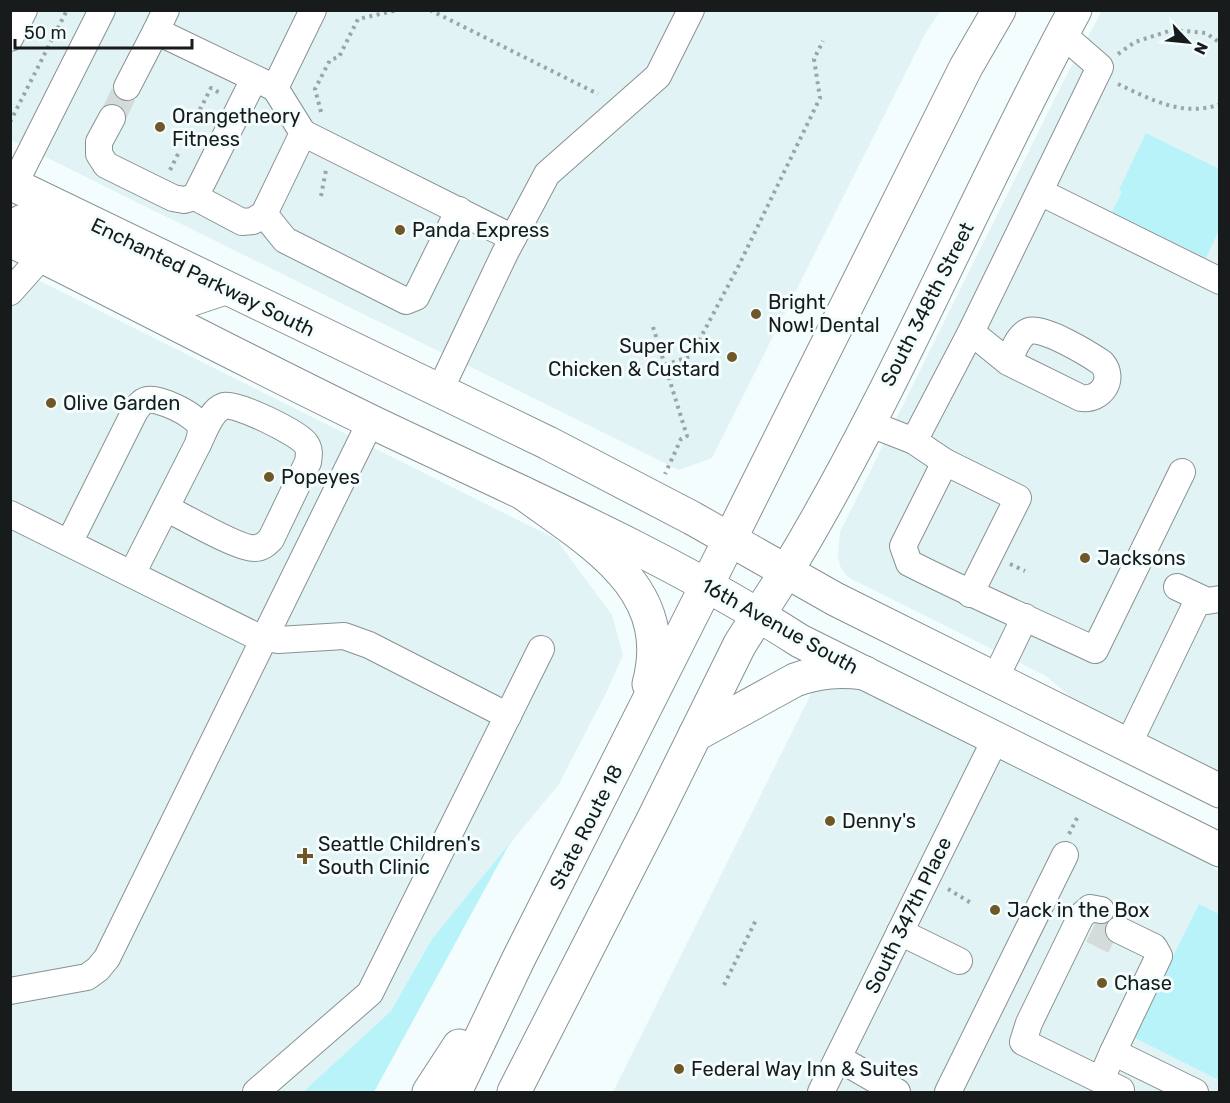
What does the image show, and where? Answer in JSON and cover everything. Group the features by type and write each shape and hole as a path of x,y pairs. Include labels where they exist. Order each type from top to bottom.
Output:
{"main road":[{"path":"718,562 966,67 999,10"},
{"name":"South 348th Street","path":"773,594 807,538 868,423 1068,22"},
{"name":"Enchanted Parkway South","path":"12,184 396,370"},
{"path":"10,228 23,221 117,268 192,299 225,288"},
{"path":"10,240 371,421"},
{"name":"16th Avenue South","path":"396,370 548,443 718,562 773,594 800,641 1220,850"},
{"name":"16th Avenue South","path":"371,421 524,494 718,562 773,594 826,594 1220,791"},
{"path":"524,494 603,554 634,586 642,599 654,643 653,669 637,725"},
{"name":"State Route 18","path":"455,1092 518,960 718,562"},
{"path":"514,1092 740,644 773,594"},
{"path":"695,735 795,680 811,674 843,670 865,673"},
{"path":"429,1092 518,960"}],"street":[{"path":"10,38 24,10"},
{"path":"12,184 102,10"},
{"path":"195,197 264,83 313,10"},
{"path":"440,390 513,238 547,174 658,76 691,10"},
{"path":"127,87 161,21 264,83 313,124 459,210 513,238"},
{"path":"914,441 971,332 1100,67 1068,22"},
{"path":"112,118 99,142 99,153 106,165 173,198 184,200 195,197 242,222 253,221 264,214 313,124"},
{"path":"1040,192 1220,281"},
{"path":"264,214 285,240 406,301 417,297 459,210"},
{"path":"10,292 42,255"},
{"path":"971,332 1008,362"},
{"path":"69,543 141,403 158,400 192,416 200,427 198,444"},
{"path":"132,574 166,507 198,444 216,411 222,406 231,405 241,408 296,435 308,446 310,453 308,462 271,539 258,549 243,546 166,507"},
{"path":"10,992 87,977 107,958 371,421"},
{"path":"868,423 914,441 945,462 1018,498 970,594"},
{"path":"945,462 903,546 909,563 970,594 1025,616 1095,650 1182,472"},
{"path":"10,514 264,639 344,636 369,645 508,716"},
{"path":"1128,745 1199,594"},
{"path":"995,679 1025,616"},
{"path":"256,1092 370,993 541,649"},
{"name":"South 347th Place","path":"821,1092 996,738"},
{"path":"948,1092 1065,855"},
{"path":"1103,926 1154,947 1159,956 1113,1052 1110,1086 1023,1042 1029,1023 1103,926"},
{"path":"900,932 959,961"},
{"path":"1113,1052 1195,1092"},
{"path":"838,1059 896,1092"}],"path":[{"path":"10,122 67,10"},
{"path":"430,10 598,94"},
{"path":"313,124 315,89 330,60 339,57 358,19 394,11"},
{"path":"1220,43 1206,33 1172,30 1135,42 1100,67 1115,83 1155,102 1187,110 1220,104"},
{"path":"665,365 691,356 739,265 820,98 814,59 823,41"},
{"path":"193,123 211,88 221,94"},
{"path":"321,196 327,165"},
{"path":"653,327 687,436 681,439 665,475"},
{"path":"1005,561 1025,571"},
{"path":"724,985 756,920"}],"shaded area":[{"path":"10,11 941,11 926,32 712,458 679,470 11,140"},
{"path":"1102,11 1219,11 1219,775 1080,705 1046,676 851,579 840,566 838,556 840,532 1066,76"},
{"path":"1146,133 1219,169 1219,230 1206,258 1112,212 1122,192 1119,190"},
{"path":"10,266 556,539 612,615 623,655 559,784 432,939 391,1011 303,1092 11,1092"},
{"path":"858,687 1190,846 1219,872 1219,1092 613,1092 814,688"},
{"path":"510,843 374,1092 303,1092 391,1011 432,939"},
{"path":"1199,904 1219,914 1219,1080 1133,1037"}],"tunnel":[{"path":"112,118 127,87"},
{"path":"1092,930 1114,941"}],"place":[{"name":"Orangetheory Fitness","path":"160,127"},
{"name":"Panda Express","path":"400,230"},
{"name":"Bright Now! Dental","path":"756,314"},
{"name":"Super Chix Chicken & Custard","path":"732,357"},
{"name":"Olive Garden","path":"51,403"},
{"name":"Popeyes","path":"269,477"},
{"name":"Jacksons","path":"1085,558"},
{"name":"Denny's","path":"830,821"},
{"name":"Seattle Children's South Clinic","path":"305,856"},
{"name":"Jack in the Box","path":"995,910"},
{"name":"Chase","path":"1102,983"},
{"name":"Federal Way Inn & Suites","path":"679,1069"}]}
